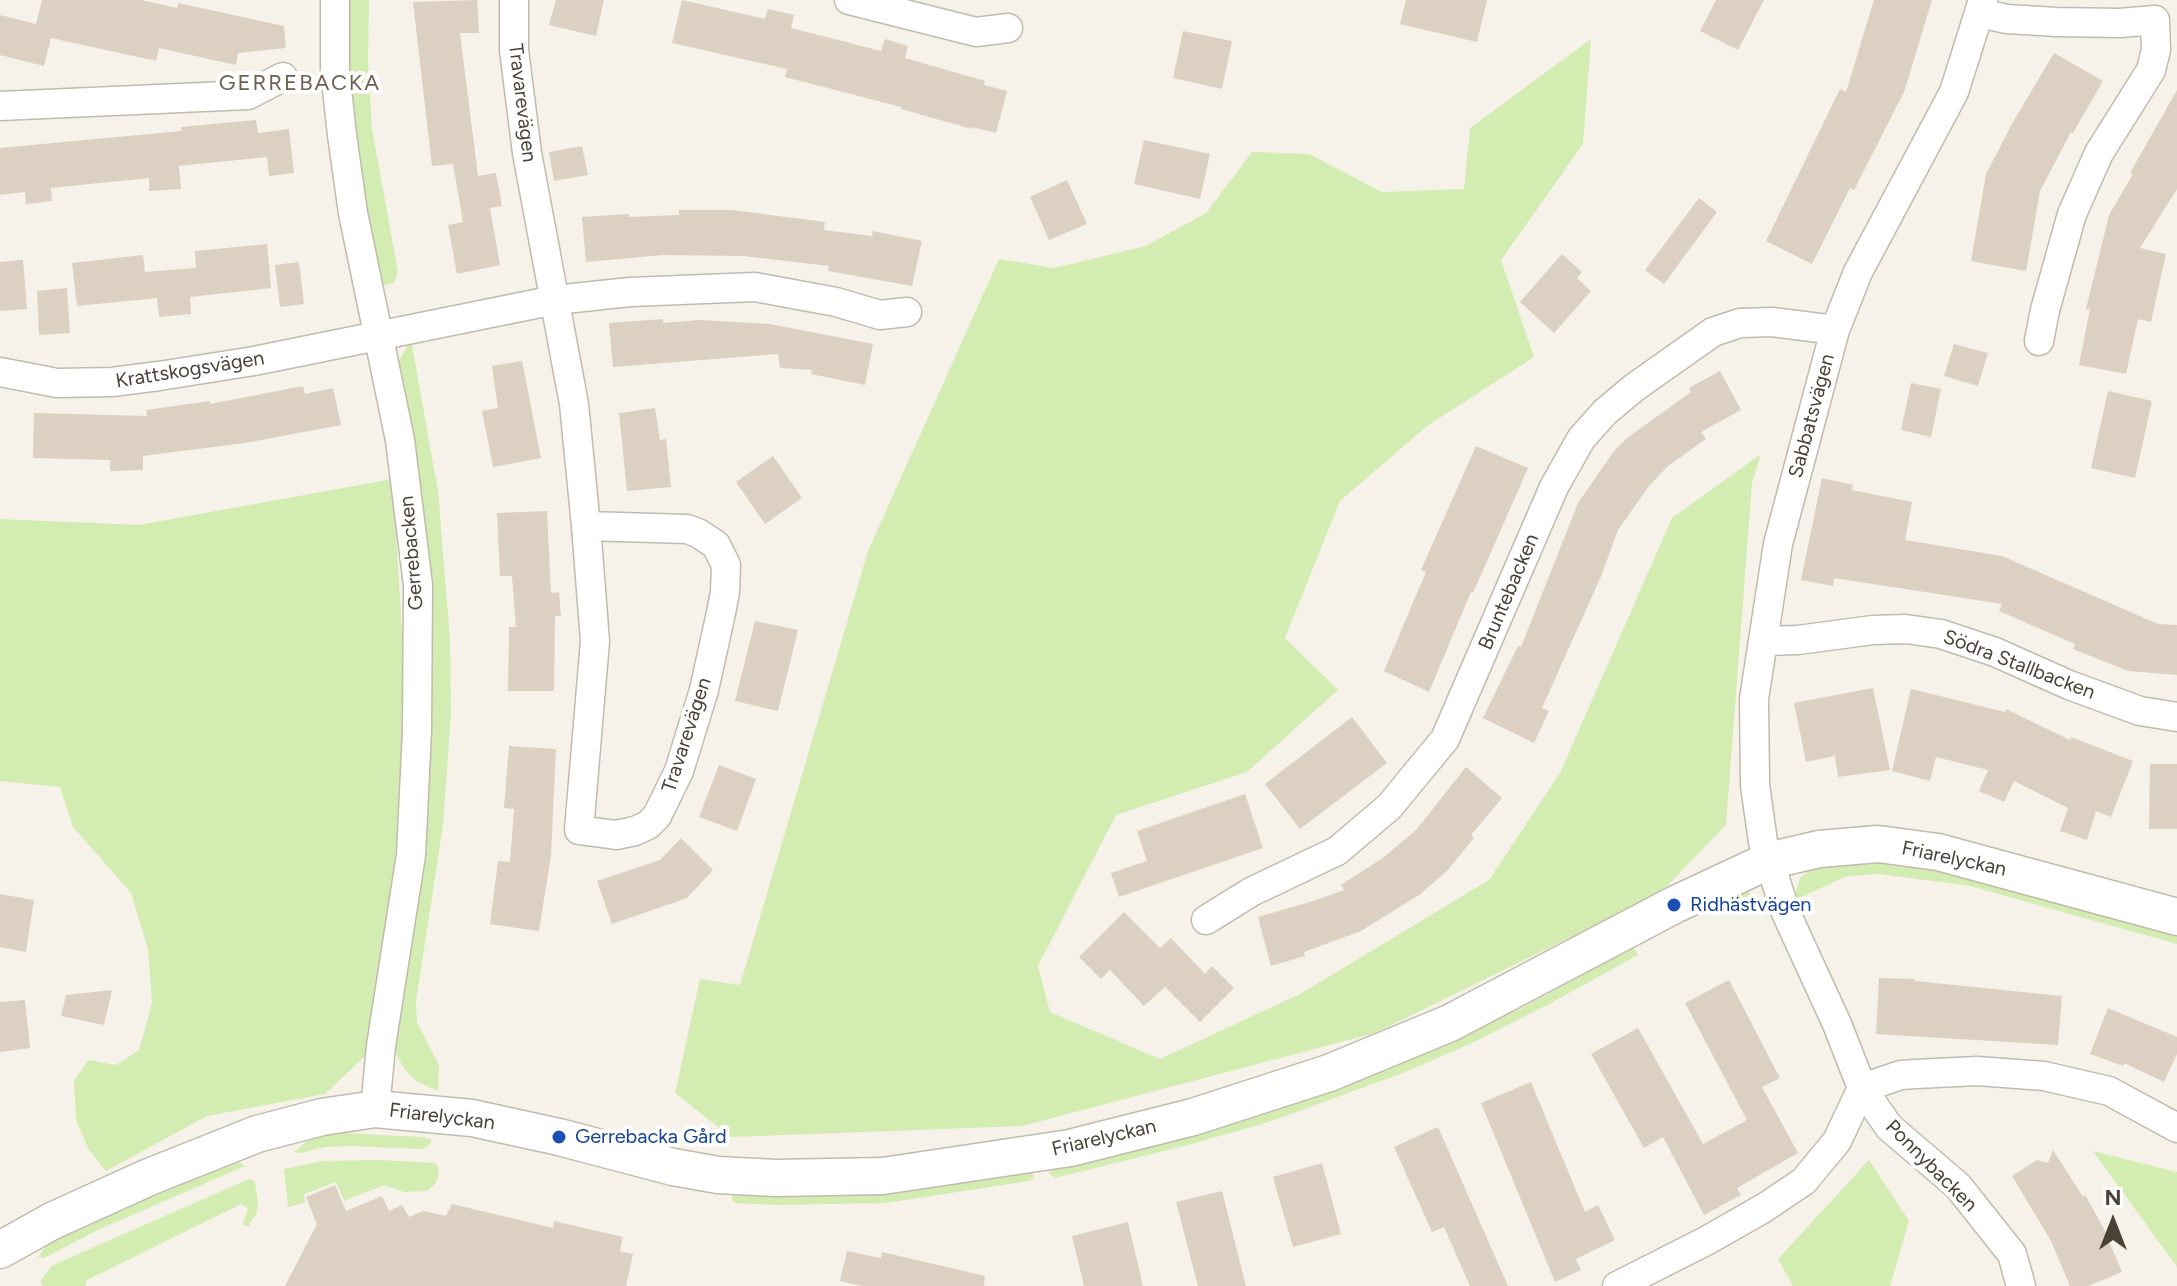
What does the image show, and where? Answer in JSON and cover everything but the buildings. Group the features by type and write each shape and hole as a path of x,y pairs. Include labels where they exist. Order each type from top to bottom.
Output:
{"street":[{"name":"Gerrebacken","path":"335,0 335,71 353,213 400,440 418,585 417,731 411,855 383,1030 375,1109"},
{"name":"Travarevägen","path":"514,0 514,50 527,153 574,404 586,526 595,641 579,830 616,835 648,825 657,816 679,771 704,690 718,629 726,565 716,545 687,529 586,526"},
{"path":"849,0 976,32 1008,28"},
{"path":"1981,6 2007,19 2120,23 2166,18 2151,70 2099,153 2072,214 2039,341"},
{"name":"Sabbatsvägen","path":"1768,861 1758,819 1755,785 1754,699 1778,544 1835,330 1858,272 1954,92 1981,6"},
{"path":"0,106 248,95 283,77"},
{"path":"379,335 555,300 630,292 755,287 836,302 880,315 907,312"},
{"name":"Bruntebacken","path":"1206,920 1251,892 1337,851 1389,807 1445,739 1554,487 1581,439 1605,412 1713,332 1740,323 1772,322 1835,330"},
{"name":"Krattskogsvägen","path":"0,372 57,383 112,382 254,361 379,335"},
{"name":"Södra Stallbacken","path":"1763,641 1798,640 1873,630 1906,629 1941,634 1995,652 2069,685 2140,711 2177,717"},
{"name":"Friarelyckan","path":"0,1250 52,1221 257,1134 322,1117 375,1109 472,1118 718,1175 776,1178 883,1176 1037,1154 1193,1117 1329,1073 1450,1023 1674,905 1768,861 1819,849 1878,844 1938,852 2177,917"},
{"path":"1768,861 1786,913 1837,1024 1862,1088"},
{"path":"1617,1286 1706,1241 1804,1181 1837,1141 1862,1088 1901,1075 1977,1071 2044,1076 2109,1091 2177,1128"},
{"name":"Ponnybacken","path":"1862,1088 1889,1127 1958,1186 2012,1254 2021,1286"}],"green space":[{"path":"349,0 369,0 368,61 372,129 398,272 394,283 380,286 354,121 348,49"},
{"path":"1591,39 1583,144 1501,260 1534,357 1427,426 1340,501 1285,638 1338,690 1247,772 1116,815 1038,966 1050,1012 1160,1059 1300,994 1489,880 1560,773 1672,518 1761,454 1752,483 1726,825 1659,894 1375,1033 1022,1126 731,1137 675,1093 700,979 740,985 868,551 999,259 1054,268 1146,246 1206,213 1252,152 1309,154 1382,192 1464,189 1470,128"},
{"path":"408,345 412,345 438,491 450,639 451,712 443,825 416,1001 417,1022 439,1065 438,1091 416,1081 405,1070 397,1056 395,1038 428,777 432,704 432,636 397,364"},
{"path":"393,479 405,686 397,841 368,1053 325,1094 207,1116 106,1171 89,1150 76,1120 74,1080 89,1060 116,1065 139,1050 152,1003 148,949 131,893 73,827 60,787 0,781 0,519 139,525"},
{"path":"1898,863 1992,881 2177,935 2177,944 1970,886 1879,874 1847,876 1793,901 1800,878 1811,870 1827,866"},
{"path":"1746,890 1758,899 1765,912 1726,910 1716,902"},
{"path":"1629,940 1638,955 1474,1042 1403,1073 1266,1123 1055,1178 1050,1174 1049,1169 1054,1166 1410,1057 1520,1009 1604,963"},
{"path":"341,1133 422,1137 431,1139 431,1143 423,1149 350,1146 294,1152 313,1136"},
{"path":"2093,1151 2177,1172 2177,1267"},
{"path":"233,1158 245,1166 100,1229 44,1258 38,1257 50,1241"},
{"path":"1869,1160 1909,1221 1890,1286 1793,1286 1778,1259"},
{"path":"323,1161 434,1163 438,1166 439,1175 427,1191 404,1192 384,1185 344,1201 336,1182 304,1194 305,1202 288,1207 284,1169"},
{"path":"1032,1171 1034,1179 1029,1181 886,1203 778,1205 735,1203 731,1199 735,1193 809,1196 871,1193"},
{"path":"249,1179 255,1182 258,1205 248,1227 243,1224 248,1208 241,1204 87,1280 85,1286 43,1286 40,1282 51,1266"}],"place":[{"name":"Ridhästvägen","path":"1674,905"},
{"name":"Gerrebacka Gård","path":"559,1137"}],"district":[{"name":"GERREBACKA","path":"300,84"}]}
